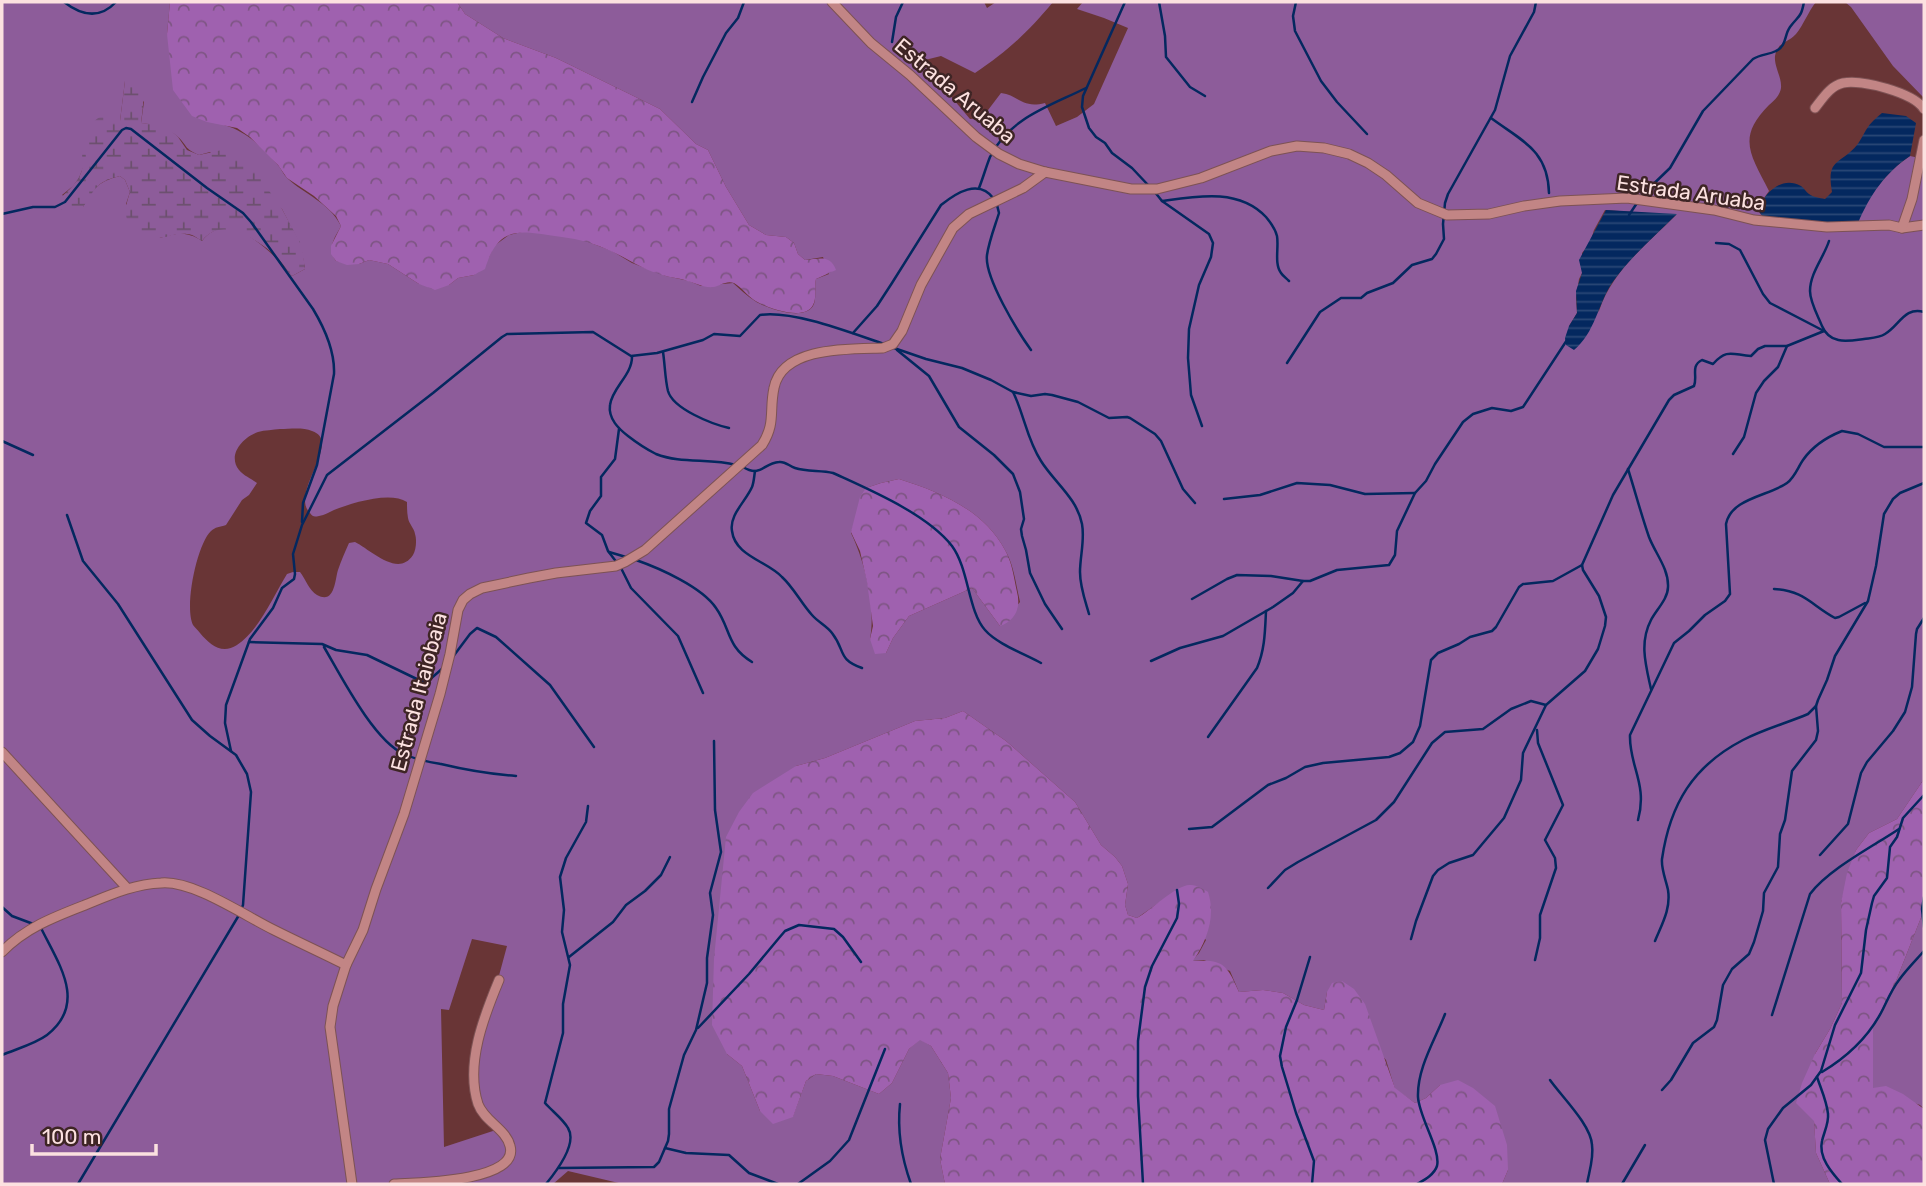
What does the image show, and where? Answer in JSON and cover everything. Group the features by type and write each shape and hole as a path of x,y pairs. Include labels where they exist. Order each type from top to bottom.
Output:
{"street":[{"name":"Estrada Aruaba","path":"832,2 871,43 911,75 976,137 999,154 1045,172 1131,189 1157,189 1201,178 1271,151 1297,146 1324,148 1349,154 1385,175 1418,203 1447,215 1489,214 1560,201 1627,198 1714,210 1754,220 1827,227 1889,225 1902,228 1924,225"},
{"path":"1815,108 1832,88 1844,83 1893,91 1909,97 1924,109"},
{"path":"1902,228 1912,199 1924,140"},
{"name":"Estrada Itaiobaia","path":"352,1184 330,1027 333,1006 404,814 440,694 458,610 463,600 482,589 528,578 616,566 645,550 762,445 771,427 774,386 786,366 811,354 883,348 893,344 902,331 921,285 960,220 1023,188 1045,172"},
{"path":"2,752 127,888"},
{"path":"2,952 11,942 33,927 62,914 127,888 164,882 185,886 346,965"},
{"path":"394,1184 447,1180 488,1173 509,1160 512,1151 509,1142 483,1113 478,1104 474,1080 481,1022 499,979"}],"green space":[{"path":"2,2 170,2 167,34 224,125 253,140 287,178 336,218 341,226 332,248 336,261 359,264 369,260 388,264 419,284 449,285 458,278 474,275 489,257 494,246 509,235 526,231 575,237 612,251 632,263 701,286 733,283 761,304 785,312 802,313 813,306 816,279 829,274 823,257 805,260 798,254 794,243 786,237 766,235 749,225 708,150 696,144 660,109 556,58 503,38 465,14 457,2 984,2 987,8 996,2 1053,2 1017,41 975,73 941,56 921,61 970,119 982,118 1001,93 1025,103 1045,103 1056,126 1077,117 1094,104 1128,28 1077,9 1083,2 1816,2 1796,34 1776,51 1780,91 1759,117 1750,137 1752,157 1769,191 1758,211 1763,217 1867,202 1886,176 1903,161 1910,156 1924,159 1924,779 1897,819 1869,833 1856,850 1841,903 1842,1003 1815,1054 1816,1153 1830,1184 1502,1184 1508,1170 1440,1085 1426,1098 1415,1103 1395,1089 1386,1060 1327,992 1324,1010 1304,1005 1283,993 1263,990 1239,992 1230,971 1204,960 1192,961 1206,940 1167,897 1137,918 1128,915 1125,905 1128,884 1122,866 1101,845 1075,802 1006,741 963,711 945,718 915,721 825,758 796,766 727,1054 742,1066 760,1111 793,1116 806,1081 816,1074 833,1076 879,1094 892,1083 909,1049 920,1039 931,1046 948,1073 951,1098 940,1159 945,1184 623,1184 568,1171 553,1184 2,1184","holes":["125,81 144,102 141,123 170,131 188,149 199,155 210,152 282,209 301,246 305,269 292,276 263,246 238,231 225,229 213,232 202,241 182,234 160,238 126,204 130,192 125,180 120,176 97,187 83,207 62,195 73,186 84,165 120,121","1605,210 1676,215 1621,271 1612,283 1599,311 1569,326 1577,313 1576,298 1582,273 1582,253 1590,243","277,429 305,429 320,437 322,445 306,493 305,504 312,515 321,516 371,499 400,499 407,502 409,522 416,536 415,550 407,561 400,564 384,560 355,542 349,543 333,590 327,597 314,593 300,572 287,574 265,612 245,639 232,648 221,649 208,641 193,625 190,605 193,576 206,538 211,531 226,525 257,483 241,472 236,464 238,447 252,434","899,479 960,504 985,524 1008,556 1020,602 1000,626 972,588 909,616 886,653 870,639 872,613 868,585 851,533 866,488","472,939 507,946 470,1060 478,1104 499,1129 444,1147 441,1009 449,1010"]},
{"path":"170,2 457,2 465,14 503,38 556,58 660,109 696,144 708,150 749,225 766,235 786,237 794,243 798,254 805,260 827,260 836,270 816,279 814,302 809,310 794,313 776,310 760,303 731,282 713,287 703,286 652,272 588,242 535,233 505,237 497,243 485,269 474,275 458,278 435,290 419,284 388,264 369,260 347,265 336,261 331,254 331,246 341,226 336,216 314,196 287,178 250,137 237,128 192,116 173,90 167,34"},
{"path":"1845,2 1924,2 1924,98 1893,66"},
{"path":"132,73 142,90 141,123 168,128 187,150 199,155 222,150 234,154 255,171 282,209 302,246 305,269 292,276 273,253 236,231 218,230 202,241 189,234 159,238 143,235 133,228 127,219 126,208 130,192 125,180 120,176 97,187 76,215 57,208 56,203 79,178 83,164 83,141 91,125 104,116 120,121 125,81 128,74"},
{"path":"899,479 960,504 996,536 1009,560 1018,598 1018,608 1010,620 1000,626 972,588 909,616 886,653 875,654 870,639 873,626 867,582 860,551 851,532 860,497 866,488"},
{"path":"963,711 1006,741 1075,802 1101,845 1122,866 1128,884 1125,905 1128,915 1137,918 1179,888 1193,885 1202,888 1208,892 1210,919 1206,937 1193,961 1212,961 1223,966 1239,992 1263,990 1283,993 1304,1005 1324,1010 1327,992 1332,983 1342,981 1354,989 1365,1004 1395,1088 1415,1103 1426,1098 1440,1085 1458,1080 1495,1106 1507,1145 1508,1170 1502,1184 945,1184 940,1159 951,1098 948,1073 931,1046 920,1040 909,1049 892,1083 879,1094 833,1076 816,1074 806,1081 793,1117 773,1124 760,1111 742,1066 727,1054 712,1025 714,959 726,837 753,793 796,766 825,758 915,721 945,718"},
{"path":"1924,779 1924,910 1896,981 1873,1027 1873,1088 1886,1086 1924,1109 1924,1184 1830,1184 1816,1153 1814,1121 1796,1103 1815,1054 1842,1003 1841,903 1847,873 1856,850 1869,833 1897,819"},
{"path":"1924,910 1924,1109 1920,1105 1873,1089 1873,1027 1896,981"}],"water":[{"path":"1882,113 1906,116 1916,123 1910,156 1879,185 1858,223 1843,226 1763,217 1758,210 1761,204 1769,192 1780,185 1794,183 1811,195 1825,199 1832,192 1833,167 1857,145 1869,125"},
{"path":"1606,210 1677,214 1619,273 1607,291 1592,327 1574,350 1566,345 1565,338 1577,313 1576,291 1582,273 1579,260"}],"waterway":[{"path":"64,2 91,14 104,11 116,2"},
{"path":"692,102 744,2"},
{"path":"892,42 896,17 903,2"},
{"path":"1125,2 1083,96 1082,107 1089,128 1096,137 1149,186"},
{"path":"1159,2 1166,57 1190,87 1205,96"},
{"path":"1296,2 1293,16 1295,31 1321,81 1367,134"},
{"path":"1287,363 1320,312 1341,298 1361,298 1393,283 1412,265 1432,259 1436,254 1444,239 1443,224 1448,194 1495,110 1510,56 1534,12 1536,2"},
{"path":"1640,197 1670,168 1703,111 1753,59 1776,51 1782,46 1788,30 1801,14 1804,2"},
{"path":"979,188 990,157 1008,132 1045,107 1086,88"},
{"path":"1491,118 1523,140 1538,156 1544,166 1549,193"},
{"path":"2,214 33,207 55,207 65,202 126,128 131,129 243,213 313,309 325,332 333,357 334,374 317,465 303,503 302,522"},
{"path":"853,333 877,306 941,205 960,192 975,189 982,189 994,199"},
{"path":"1154,191 1162,201 1209,234 1213,243 1211,257 1199,285 1189,329 1191,395 1202,426"},
{"path":"1162,201 1217,196 1243,202 1255,208 1275,230 1279,269 1289,281"},
{"path":"1629,215 1637,203"},
{"path":"997,205 999,213 988,250 987,265 1003,304 1031,350"},
{"path":"1829,241 1812,278 1810,291 1816,313 1825,332 1830,336 1846,341 1878,337 1890,331 1907,314 1924,312"},
{"path":"1716,243 1729,244 1740,250 1770,303 1824,331"},
{"path":"231,751 225,723 226,705 250,639 273,608 282,588 294,579 293,554 302,525 327,475 502,337 507,334 593,332 631,356 657,353 703,340 714,334 740,336 760,315 773,314 805,319 884,344"},
{"path":"1189,829 1212,827 1268,785 1305,767 1389,757 1400,753 1413,742 1420,726 1431,660 1438,653 1470,637 1492,631 1523,584 1553,581 1582,565 1613,495 1669,400 1694,386 1698,362 1702,360 1713,364 1726,354 1751,356 1765,346 1787,346 1824,331"},
{"path":"1192,599 1237,575 1310,581 1337,570 1389,565 1395,555 1397,531 1415,493 1426,481 1463,422 1473,414 1492,408 1511,411 1523,407 1567,340"},
{"path":"1733,454 1744,437 1756,393 1778,367 1787,346"},
{"path":"894,348 962,368 1013,392 1031,396 1052,395 1078,402 1109,418 1130,418 1161,441 1183,489 1195,503"},
{"path":"897,350 929,376 959,427 1013,474 1020,492 1024,519 1021,529 1030,573 1045,604 1062,629"},
{"path":"663,352 671,398 694,415 729,428"},
{"path":"632,357 629,370 614,393 610,405 612,419 618,427 656,454 675,459 736,465"},
{"path":"1013,392 1036,453 1070,498 1079,515 1083,536 1080,578 1089,614"},
{"path":"619,429 615,459 601,477 601,496 590,511 586,523 602,535 608,551 631,588 678,636 703,693"},
{"path":"1638,820 1640,785 1632,756 1630,735 1674,643 1730,594 1726,524 1729,515 1743,503 1787,483 1811,451 1825,439 1842,431 1858,434 1884,447 1924,447"},
{"path":"2,441 33,455"},
{"path":"743,467 758,471 781,462 795,468 833,473 913,513 941,534 958,555 975,612 985,630 1004,644 1041,663"},
{"path":"1628,469 1649,537 1668,580 1666,596 1651,620 1645,637 1651,689"},
{"path":"755,471 752,487 733,519 734,539 745,552 776,571 786,581 812,615 832,633 845,658 862,668"},
{"path":"1224,499 1260,495 1297,483 1330,485 1365,494 1415,493"},
{"path":"1662,1090 1693,1043 1714,1027 1723,985 1732,969 1749,954 1763,911 1764,893 1778,867 1780,834 1785,820 1792,771 1816,740 1818,700 1835,656 1868,601 1884,514 1900,493 1924,483"},
{"path":"67,515 83,561 118,604 192,720 236,755 247,774 251,792 243,905 239,915 78,1184"},
{"path":"609,552 626,557"},
{"path":"636,560 679,579 709,600 721,616 733,643 752,662"},
{"path":"1411,939 1433,876 1449,863 1473,855 1504,818 1521,780 1523,753 1546,705 1585,671 1598,649 1606,617 1599,596 1582,565"},
{"path":"1151,661 1180,648 1223,636 1273,607 1293,593 1303,581"},
{"path":"1774,589 1801,596 1835,618 1865,603"},
{"path":"1208,737 1257,668 1263,647 1266,611"},
{"path":"1820,855 1848,824 1861,773 1905,712 1912,687 1917,629 1924,618"},
{"path":"452,658 477,628 496,637 550,685 594,747"},
{"path":"249,642 322,644 336,650 367,655 423,682 443,668"},
{"path":"324,647 370,722 393,747 413,758 478,772 516,776"},
{"path":"1268,888 1285,870 1376,820 1394,802 1432,743 1445,732 1483,729 1511,709 1531,701 1546,705"},
{"path":"1655,941 1668,904 1662,863 1666,839 1678,804 1687,789 1710,762 1725,750 1751,736 1808,714 1816,706"},
{"path":"1535,960 1540,938 1540,915 1556,868 1555,858 1545,840 1563,805 1538,743 1537,730"},
{"path":"559,1168 654,1167 668,1141 669,1109 684,1055 696,1030 707,983 707,958 713,915 710,893 721,852 715,810 714,741"},
{"path":"1774,1184 1765,1140 1768,1129 1783,1108 1811,1085 1821,1071 1835,1025 1861,973 1872,903 1887,878 1890,847 1897,837 1903,818 1924,795"},
{"path":"546,1184 564,1158 570,1142 568,1128 545,1103 563,1033 563,1004 570,965 562,932 564,910 560,877 566,858 586,822 588,806"},
{"path":"1772,1015 1810,894 1839,867 1899,829"},
{"path":"569,957 613,922 626,905 645,891 661,875 670,857"},
{"path":"1143,1184 1138,1041 1145,987 1152,966 1177,918 1177,890"},
{"path":"1924,897 1924,927"},
{"path":"2,907 12,916 36,925"},
{"path":"698,1028 785,931 799,925 834,929 861,962"},
{"path":"2,1055 47,1035 59,1023 66,1010 66,983 41,928"},
{"path":"1822,1072 1865,1036 1878,1019 1897,983 1924,951"},
{"path":"1310,957 1286,1027 1280,1056 1296,1113 1314,1161 1312,1184"},
{"path":"1417,1184 1431,1175 1437,1166 1436,1151 1419,1105 1418,1086 1423,1065 1445,1014"},
{"path":"798,1184 830,1161 849,1140 885,1049"},
{"path":"1817,1077 1828,1114 1822,1153 1842,1184"},
{"path":"1550,1080 1581,1120 1590,1137 1592,1155 1587,1184"},
{"path":"900,1104 901,1145 911,1184"},
{"path":"1622,1184 1645,1145"},
{"path":"665,1148 686,1153 729,1155 749,1173 778,1184"}]}
